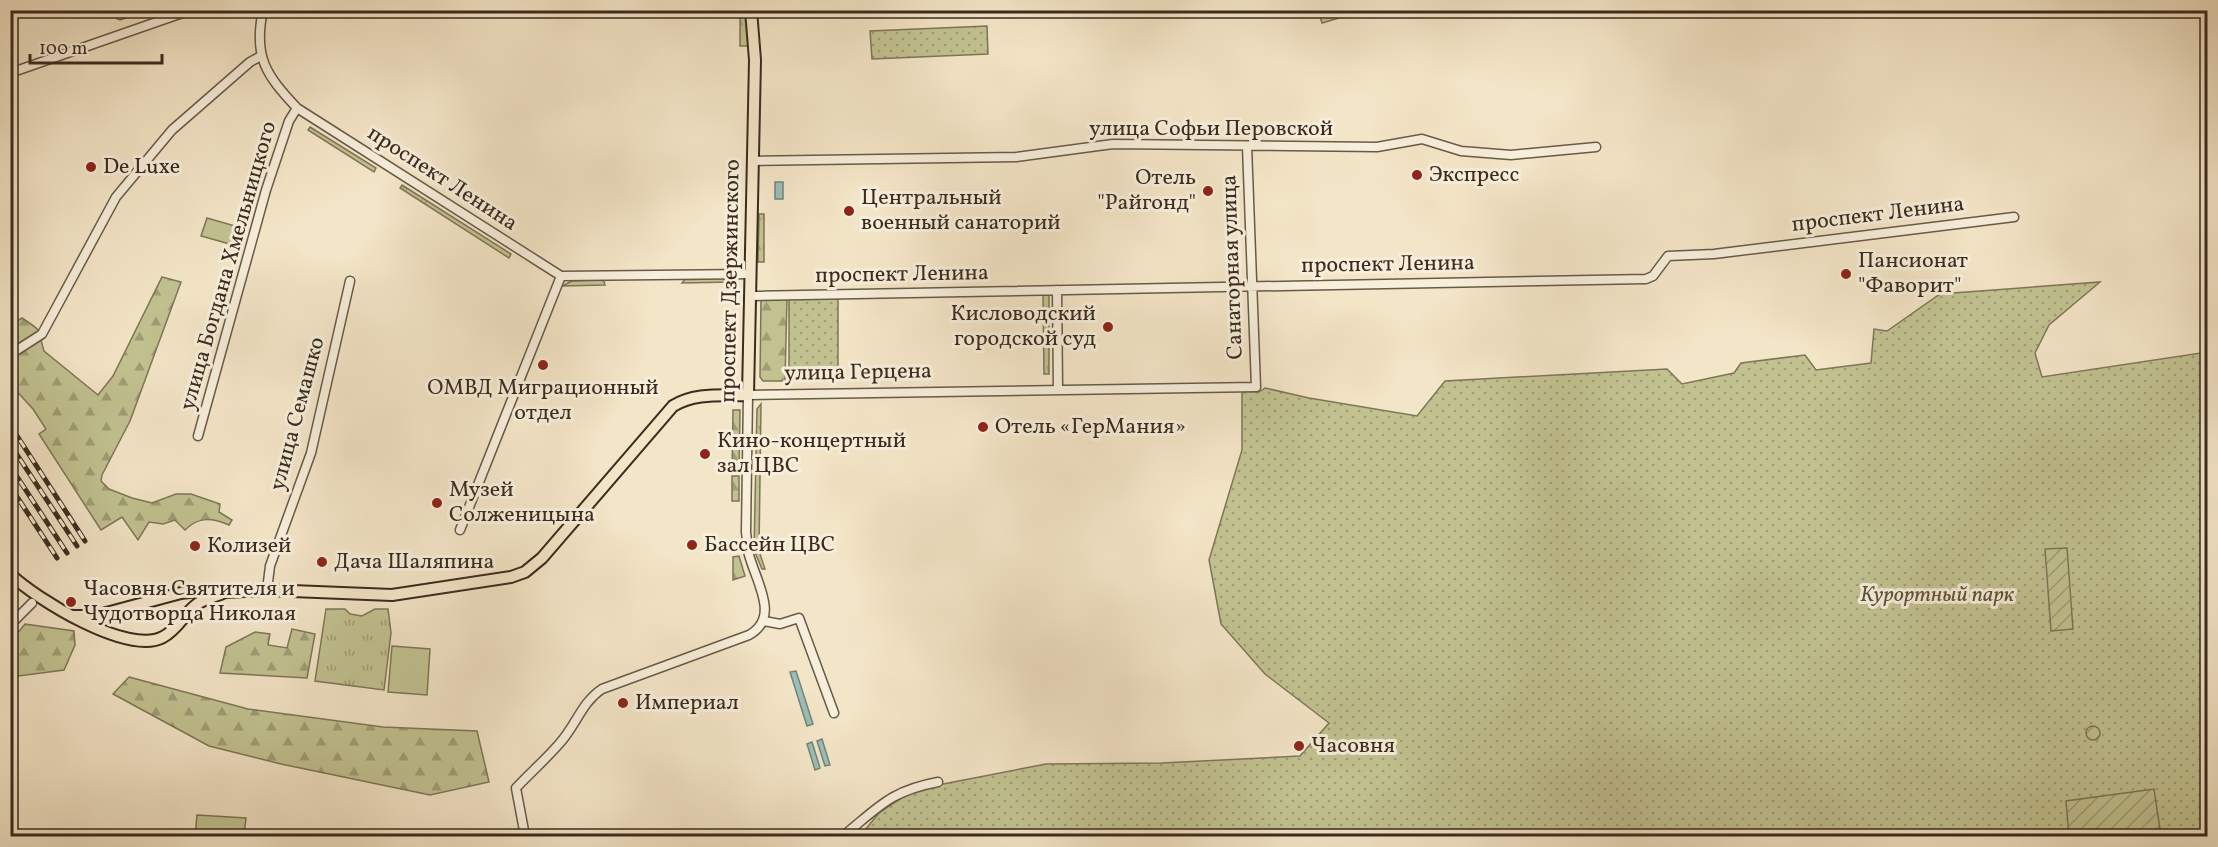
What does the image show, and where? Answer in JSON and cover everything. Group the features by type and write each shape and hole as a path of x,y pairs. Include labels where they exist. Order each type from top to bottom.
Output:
{"main road":[{"name":"проспект Дзержинского","path":"748,395 755,43 751,10"},
{"name":"улица Герцена","path":"267,591 392,595 511,577 525,572 535,565 673,406 684,399 698,396 748,395"},
{"path":"10,574 35,595 93,628 132,639 154,640 163,637 199,602 225,592"},
{"path":"74,616 95,616 181,593 214,589 225,592 267,591"}],"street":[{"path":"120,15 132,10"},
{"path":"10,73 191,10"},
{"name":"проспект Ленина","path":"263,10 259,36 261,56 272,80 297,108 561,276"},
{"path":"14,352 42,334 116,197 151,155 172,130 250,62 261,56"},
{"name":"улица Богдана Хмельницкого","path":"198,436 266,190 289,121 297,108"},
{"name":"улица Софьи Перовской","path":"753,161 1016,157 1113,144 1377,147 1422,139 1461,151 1511,154 1596,147"},
{"name":"Санаторная улица","path":"1246,146 1256,387"},
{"name":"проспект Ленина","path":"750,296 1646,279 1653,276 1668,256 1714,254 2014,218"},
{"path":"460,530 561,276 750,274"},
{"name":"улица Семашко","path":"267,591 270,566 311,453 350,281"},
{"path":"1057,290 1058,389"},
{"name":"улица Герцена","path":"748,395 1256,387"},
{"name":"проспект Дзержинского","path":"748,395 746,532 748,551 764,599 766,610 764,621"},
{"path":"10,625 32,603"},
{"path":"525,837 516,788 560,744 592,696 602,689 749,635 758,630 764,621 780,624 799,618 834,713"},
{"path":"843,837 894,795 916,786 938,782"}],"green space":[{"path":"1318,10 1363,10 1363,11 1322,23"},
{"path":"740,11 746,11 748,46 740,46"},
{"path":"987,26 988,54 872,59 870,31"},
{"path":"310,127 376,168 374,172 308,130"},
{"path":"402,185 511,254 509,258 400,188"},
{"path":"759,214 764,214 764,262 758,262"},
{"path":"207,218 235,226 230,244 201,236"},
{"path":"162,277 181,282 130,421 101,481 109,489 152,503 176,494 191,494 220,504 219,512 232,520 229,525 217,521 201,520 185,530 175,520 163,524 149,522 138,540 122,517 101,530 39,434 46,429 33,409 11,385 11,325 22,318 34,326 39,332 44,351 98,395 113,376"},
{"path":"686,278 732,278 732,282 682,283"},
{"path":"572,281 604,281 605,285 562,286"},
{"name":"Курортный парк","path":"2100,282 2049,325 2035,353 2042,377 2207,352 2207,836 860,836 879,813 909,793 938,785 1046,764 1162,763 1300,756 1329,723 1265,674 1221,624 1209,560 1242,450 1242,391 1259,392 1265,388 1309,398 1417,416 1445,381 1667,369 1682,384 1734,373 1741,363 1805,355 1816,370 1871,363 1874,329 1887,331 1940,294"},
{"path":"1043,293 1049,293 1049,374 1044,374"},
{"path":"787,298 785,381 763,381 760,377 761,299"},
{"path":"838,298 838,370 789,370 789,299"},
{"path":"761,404 759,551 765,569 762,569 754,550 757,409"},
{"path":"733,410 740,410 739,471 732,471"},
{"path":"732,476 739,476 739,501 732,501"},
{"path":"2067,548 2073,629 2051,631 2045,549"},
{"path":"739,556 745,576 733,580 733,557"},
{"path":"326,609 345,609 350,614 362,616 375,609 388,609 391,633 384,690 315,681"},
{"path":"25,624 74,631 75,645 64,670 11,677 11,641"},
{"path":"292,629 315,634 307,678 220,673 226,647 255,632 270,634 268,645 287,648"},
{"path":"392,646 430,649 427,695 388,692"},
{"path":"129,677 248,709 383,727 477,731 489,782 430,795 281,764 209,746 113,694"},
{"path":"2090,726 2096,726 2100,733 2096,740 2090,740 2086,736 2086,730"},
{"path":"2154,789 2161,836 2069,836 2066,801"},
{"path":"197,815 246,818 244,836 195,836"}],"water":[{"path":"775,182 783,182 783,199 775,199"},
{"path":"796,671 813,724 807,726 790,672"},
{"path":"822,739 830,765 825,766 817,741"},
{"path":"812,742 820,768 815,770 807,744"}],"railway":[{"path":"10,425 85,541"},
{"path":"10,444 77,546"},
{"path":"10,466 67,553"},
{"path":"10,486 57,558"}],"place":[{"name":"De Luxe","path":"91,167"},
{"name":"Экспресс","path":"1417,175"},
{"name":"Отель \"Райгонд\"","path":"1208,191"},
{"name":"Центральный военный санаторий","path":"849,211"},
{"name":"Пансионат \"Фаворит\"","path":"1846,274"},
{"name":"Кисловодский городской суд","path":"1108,327"},
{"name":"ОМВД Миграционный отдел","path":"543,365"},
{"name":"Отель «ГерМания»","path":"983,427"},
{"name":"Кино-концертный зал ЦВС","path":"705,454"},
{"name":"Музей Солженицына","path":"437,503"},
{"name":"Бассейн ЦВС","path":"692,545"},
{"name":"Колизей","path":"195,546"},
{"name":"Дача Шаляпина","path":"322,562"},
{"name":"Часовня Святителя и Чудотворца Николая","path":"71,602"},
{"name":"Империал","path":"623,703"},
{"name":"Часовня","path":"1299,746"}]}
